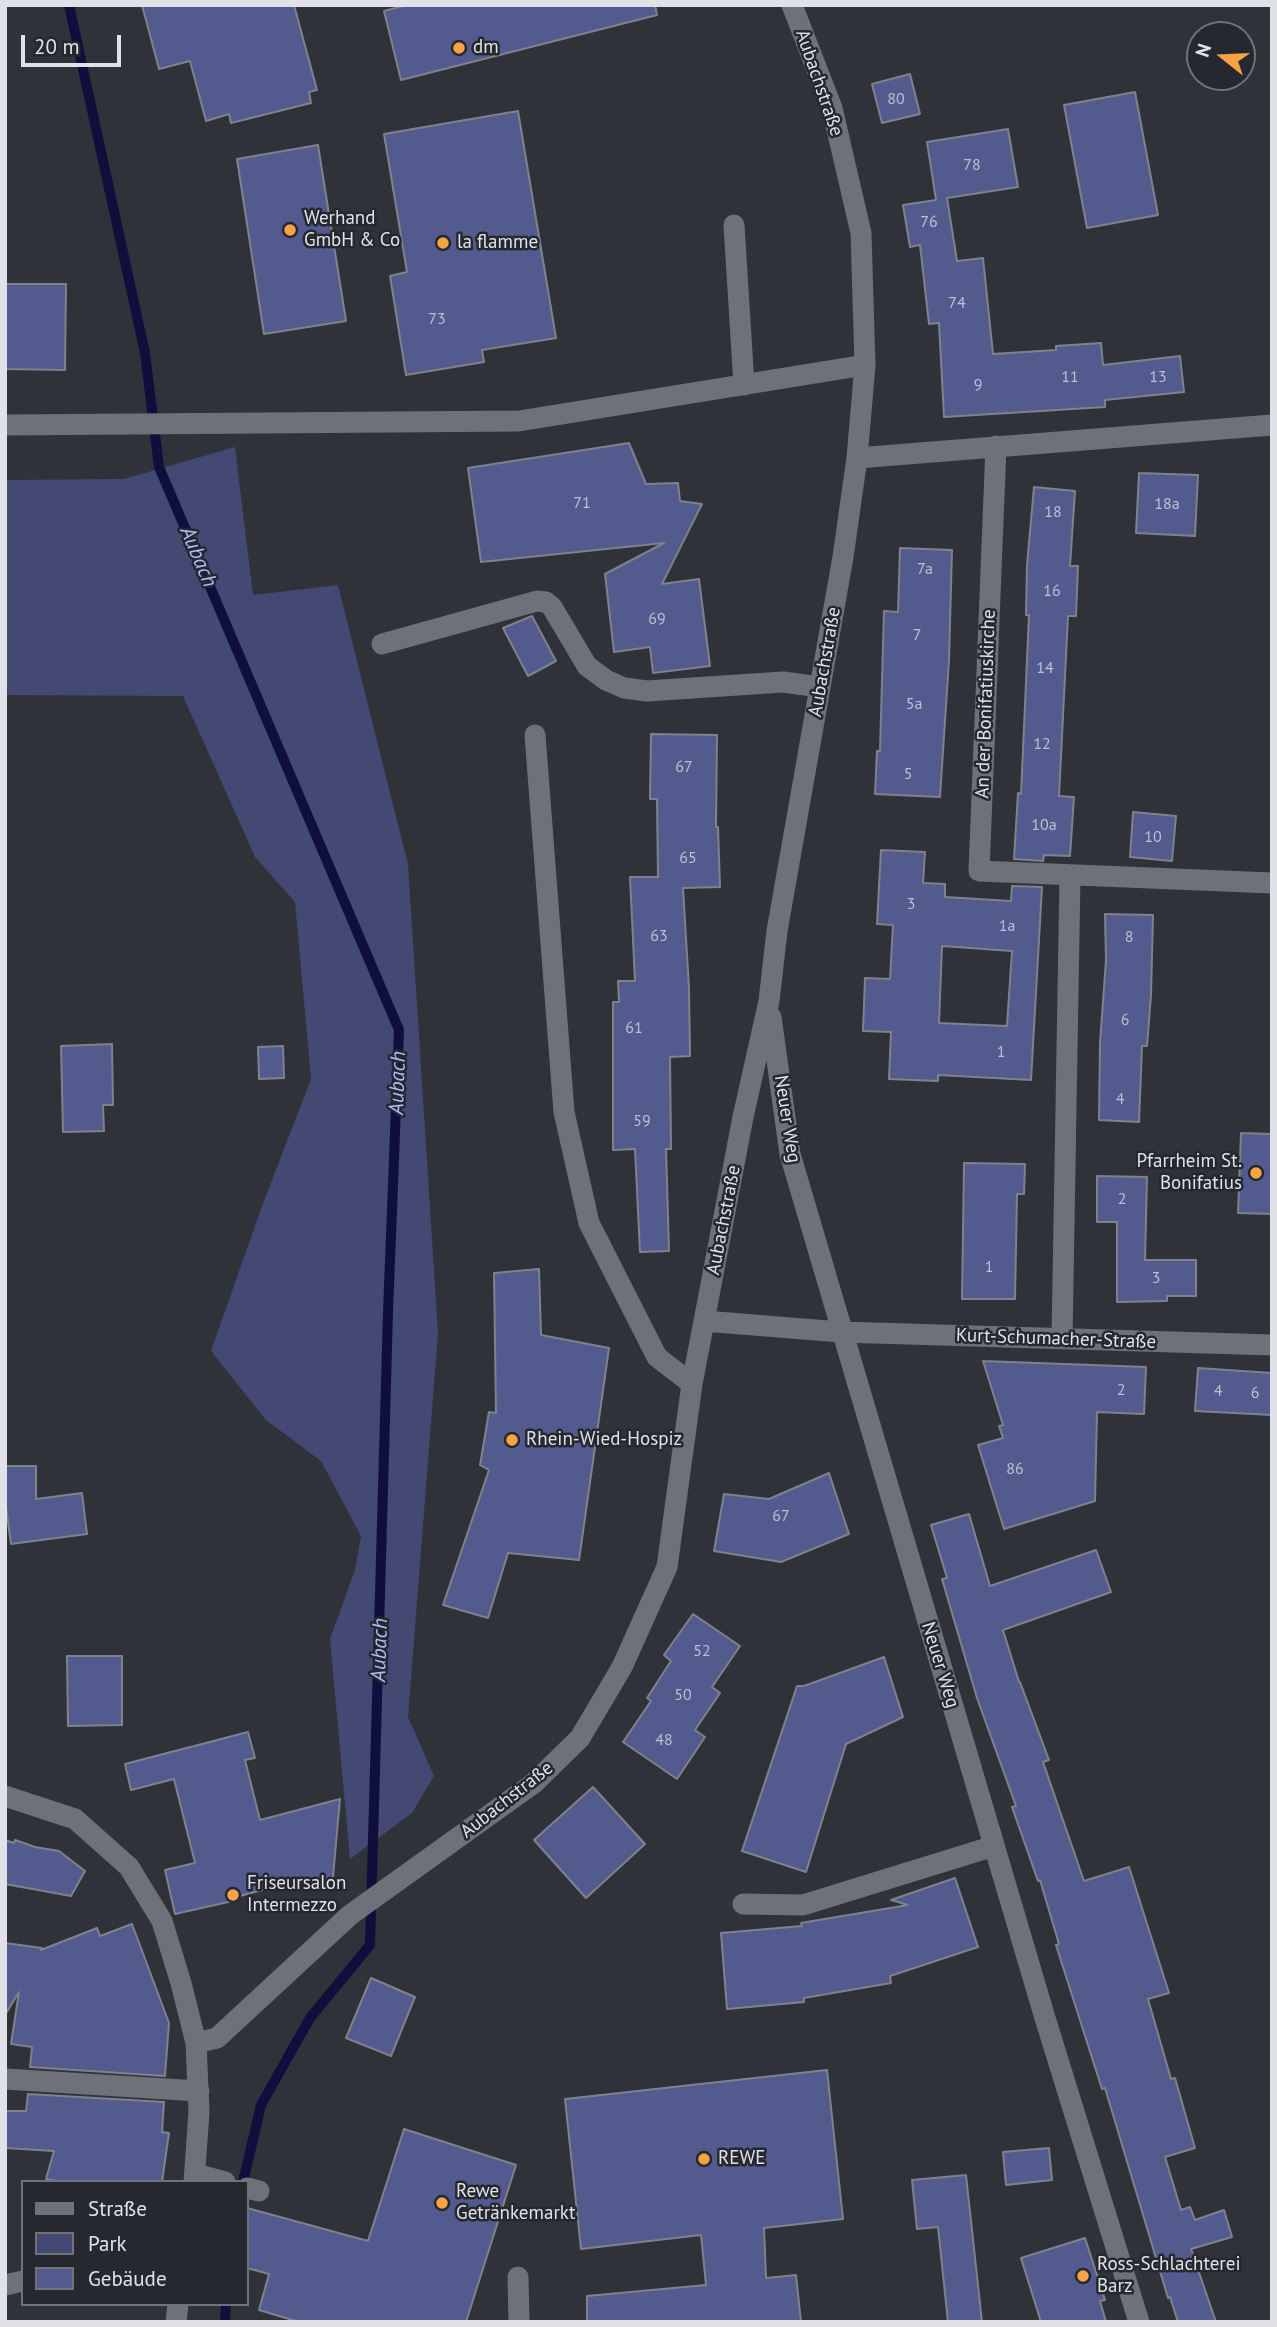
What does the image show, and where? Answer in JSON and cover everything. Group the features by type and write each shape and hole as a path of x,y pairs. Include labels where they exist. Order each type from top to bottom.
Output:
{"street":[{"name":"Aubachstraße","path":"196,2043 217,2038 349,1915 392,1887 534,1783 580,1738 622,1667 667,1567 692,1384 743,1117 769,1001 778,931 843,557 857,458 865,365 861,233 832,108 792,5"},
{"path":"734,225 744,385"},
{"path":"5,425 519,421 865,365"},
{"path":"857,458 1272,425"},
{"name":"An der Bonifatiuskirche","path":"996,446 979,871 1272,883"},
{"path":"382,644 537,601 546,602 552,607 587,666 606,680 624,688 647,691 783,681 820,687"},
{"path":"535,736 564,1112 589,1223 657,1357 692,1384"},
{"path":"1062,1339 1070,876"},
{"name":"Neuer Weg","path":"769,1001 790,1154 994,1846 1139,2322"},
{"path":"704,1321 841,1332"},
{"name":"Kurt-Schumacher-Straße","path":"841,1332 1272,1345"},
{"path":"5,1796 75,1819 129,1867 162,1921 196,2043 199,2091 195,2178"},
{"path":"743,1904 803,1905 994,1846"},
{"path":"5,2079 199,2091"},
{"path":"518,2277 519,2322"}],"green space":[{"path":"235,447 253,595 338,585 408,864 438,1333 408,1717 434,1776 412,1813 350,1859 330,1639 355,1570 361,1536 321,1461 266,1420 211,1351 262,1206 311,1079 295,902 255,857 183,696 5,695 5,480 124,479"}],"building":[{"path":"142,5 294,5 317,90 309,92 311,103 231,123 229,114 206,121 190,61 159,69"},
{"name":"dm","path":"407,5 655,5 657,15 401,80 384,11"},
{"path":"910,74 920,114 882,123 872,84"},
{"path":"1135,92 1158,215 1087,228 1064,105"},
{"path":"518,111 556,338 482,350 484,362 406,375 390,276 407,272 384,134"},
{"path":"1008,129 1018,187 947,198 957,261 983,258 993,354 1056,350 1056,346 1101,343 1103,365 1180,356 1184,392 1105,400 1105,407 944,417 939,323 929,324 920,245 910,247 903,205 936,200 927,142"},
{"name":"Werhand GmbH & Co","path":"318,145 346,321 264,334 237,159"},
{"path":"5,284 66,284 65,370 5,369"},
{"path":"629,443 646,484 678,483 680,501 702,504 662,584 699,579 710,666 653,673 650,647 614,652 605,574 664,543 481,562 468,468"},
{"path":"1139,473 1198,475 1195,536 1136,533"},
{"path":"1034,487 1075,491 1070,566 1078,566 1076,616 1068,616 1059,796 1074,797 1070,856 1044,855 1043,861 1014,859 1018,793 1021,794 1029,615 1026,615 1027,565"},
{"path":"900,548 952,550 949,660 940,797 875,794 877,751 880,751 884,611 898,612"},
{"path":"532,616 556,661 528,676 503,628"},
{"path":"651,734 717,735 716,827 720,887 683,888 690,1056 670,1057 671,1149 666,1149 669,1251 640,1252 635,1149 613,1150 613,1002 619,1002 618,981 635,981 630,877 658,877 657,799 650,799"},
{"path":"1133,812 1176,816 1172,861 1130,857"},
{"path":"881,850 925,852 923,883 945,884 945,897 1011,901 1012,886 1042,887 1031,1080 938,1075 938,1081 889,1079 891,1032 863,1031 865,978 890,979 893,925 877,924","holes":["942,946 1012,951 1007,1026 939,1023"]},
{"path":"1105,914 1153,915 1151,995 1147,1046 1142,1046 1139,1122 1099,1120 1100,1043 1106,960"},
{"path":"112,1044 113,1105 103,1105 104,1131 63,1132 61,1046"},
{"path":"283,1046 284,1078 259,1079 258,1047"},
{"name":"Pfarrheim St. Bonifatius","path":"1241,1133 1272,1134 1272,1214 1238,1213"},
{"path":"964,1163 1025,1164 1024,1194 1017,1194 1015,1299 962,1299"},
{"path":"1097,1176 1147,1177 1145,1260 1196,1260 1196,1296 1167,1296 1167,1301 1117,1302 1117,1222 1097,1222"},
{"path":"539,1269 541,1335 609,1348 579,1560 508,1553 488,1618 443,1605 489,1470 480,1465 489,1412 496,1413 494,1273"},
{"path":"983,1361 1146,1367 1144,1414 1097,1412 1095,1501 1004,1529 978,1445 1003,1438 999,1426 1003,1425"},
{"path":"1198,1368 1272,1373 1272,1415 1195,1411"},
{"path":"5,1466 36,1466 36,1499 82,1493 87,1534 11,1544 5,1500"},
{"path":"829,1473 849,1534 781,1562 714,1551 724,1494 769,1499"},
{"path":"969,1514 990,1586 1096,1550 1111,1592 1003,1630 1019,1682 1049,1760 1043,1762 1084,1881 1129,1867 1169,1993 1148,1999 1171,2079 1175,2078 1195,2148 1165,2157 1181,2210 1190,2207 1195,2220 1224,2210 1232,2237 1191,2249 1216,2322 1178,2322 1170,2297 1168,2298 1105,2088 1102,2089 1056,1945 1059,1944 1040,1880 1038,1881 1012,1807 1016,1806 977,1698 942,1579 947,1578 931,1525"},
{"path":"693,1614 740,1646 712,1687 720,1693 695,1730 705,1737 677,1779 623,1742 651,1701 647,1698 671,1661 664,1655"},
{"path":"67,1656 122,1656 122,1725 68,1726"},
{"path":"884,1657 903,1717 846,1744 806,1872 742,1851 797,1686 804,1686"},
{"path":"248,1732 255,1758 245,1760 260,1820 340,1799 333,1877 305,1885 304,1879 236,1897 237,1900 175,1914 165,1870 195,1863 174,1779 131,1790 125,1764"},
{"path":"593,1787 645,1844 586,1898 534,1840"},
{"path":"5,1840 59,1851 85,1871 71,1896 5,1884"},
{"path":"955,1878 978,1947 890,1976 891,1983 804,1998 804,2002 727,2009 721,1933 802,1926 801,1923 908,1905 891,1900"},
{"path":"132,1924 169,2023 165,2076 30,2067 32,2047 11,2044 19,1992 5,2015 5,1943 42,1948 41,1950 97,1928 100,1936"},
{"path":"371,1978 415,1997 391,2056 346,2038"},
{"name":"REWE","path":"827,2070 843,2219 764,2228 766,2278 796,2275 801,2322 587,2322 587,2296 706,2285 701,2235 581,2249 565,2099"},
{"path":"28,2094 164,2102 162,2132 169,2133 162,2180 46,2179 54,2151 5,2148 5,2111 26,2111"},
{"path":"404,2129 516,2165 466,2322 299,2322 259,2310 269,2274 248,2268 248,2208 368,2241"},
{"path":"1049,2148 1052,2180 1006,2185 1003,2152"},
{"path":"966,2175 982,2322 948,2322 938,2227 917,2229 912,2180"},
{"path":"1085,2238 1105,2300 1100,2301 1106,2322 1041,2322 1021,2258"}],"waterway":[{"name":"Aubach","path":"69,5 145,353 159,467 399,1030 370,1945 310,2018 261,2105 243,2180"},
{"name":"Aubach","path":"225,2322 226,2306"}],"place":[{"name":"dm","path":"459,48"},
{"name":"Werhand GmbH & Co","path":"290,230"},
{"name":"la flamme","path":"443,243"},
{"name":"Pfarrheim St. Bonifatius","path":"1256,1173"},
{"name":"Rhein-Wied-Hospiz","path":"512,1440"},
{"name":"Friseursalon Intermezzo","path":"233,1895"},
{"name":"REWE","path":"704,2159"},
{"name":"Rewe Getränkemarkt","path":"442,2203"},
{"name":"Ross-Schlachterei Barz","path":"1083,2276"}]}
